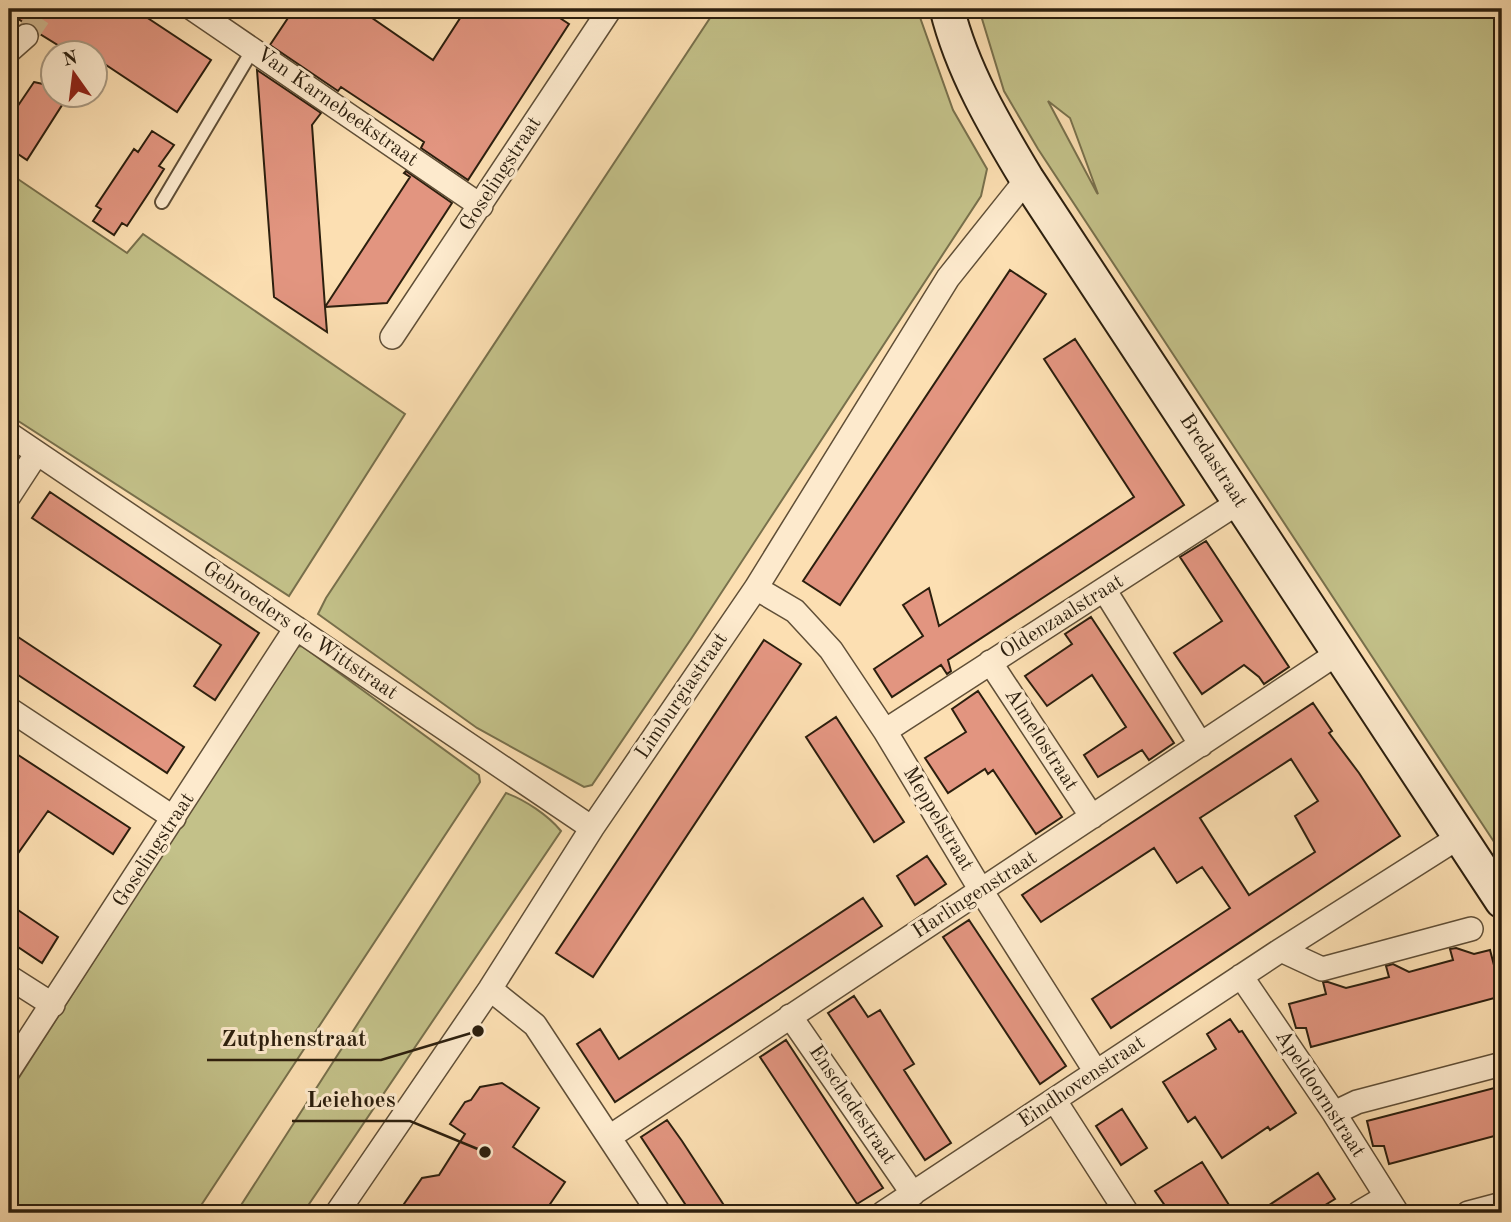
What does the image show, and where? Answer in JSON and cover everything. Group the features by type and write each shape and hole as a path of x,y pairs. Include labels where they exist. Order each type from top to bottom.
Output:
{"street":[{"name":"Van Karnebeekstraat","path":"193,9 481,206"},
{"name":"Goselingstraat","path":"392,337 610,9"},
{"name":"Bredastraat","path":"947,9 982,100 1027,179 1502,901"},
{"name":"Limburgiastraat","path":"337,1213 489,989 592,828 756,588 948,278 1027,179"},
{"name":"Gebroeders de Wittstraat","path":"9,435 592,828"},
{"path":"9,496 37,453"},
{"name":"Oldenzaalstraat","path":"885,731 1239,502"},
{"name":"Meppelstraat","path":"756,588 795,611 831,650 885,731 982,892 1096,1072"},
{"path":"1105,591 1200,745"},
{"name":"Goselingstraat","path":"9,1070 296,628"},
{"name":"Harlingenstraat","path":"611,1136 1338,653"},
{"name":"Almelostraat","path":"990,662 1092,817"},
{"path":"9,709 174,818"},
{"name":"Eindhovenstraat","path":"883,1213 1241,976 1460,836"},
{"path":"1281,950 1322,969 1471,929"},
{"name":"Apeldoornstraat","path":"1241,976 1334,1113 1392,1205"},
{"path":"9,977 53,1005"},
{"path":"489,989 535,1025 611,1136 659,1213"},
{"name":"Enschedestraat","path":"790,1016 913,1194"},
{"path":"1334,1113 1357,1102 1502,1064"},
{"path":"1055,1101 1127,1213"},
{"path":"1468,1213 1502,1204"},
{"path":"1359,1213 1392,1205"}],"lane":[{"path":"162,202 253,49"}],"shaded area":[{"path":"716,9 917,9 953,110 987,169 981,196 691,639 592,785 584,787 477,728 318,614 326,598"},
{"path":"979,9 1502,9 1502,854 1038,149 1004,91","holes":["1048,101 1070,118 1098,194"]},
{"path":"9,173 127,253 143,234 405,414 289,596 9,415"},
{"path":"302,646 479,775 480,782 196,1213 9,1213 9,1093 295,647"},
{"path":"506,793 536,809 561,831 303,1213 236,1213"}],"building":[{"path":"9,9 134,9 211,60 177,112 108,66 108,38 46,38 40,34 37,27 9,13"},
{"path":"294,9 359,9 433,60 466,9 546,9 569,24 468,180 421,148 424,142 341,87 338,91 270,45"},
{"path":"257,70 321,113 312,125 327,332 274,297"},
{"path":"34,82 38,83 38,108 60,108 27,160 9,148 9,119"},
{"path":"152,131 174,145 159,166 164,169 127,226 122,223 114,235 93,221 101,209 96,206 134,149 138,152"},
{"path":"406,171 452,203 387,303 325,307 410,177 404,173"},
{"path":"1010,270 1046,294 840,605 803,581"},
{"path":"1075,339 1184,505 948,660 951,671 947,674 941,665 892,697 874,669 923,636 903,605 929,588 939,626 1134,497 1044,359"},
{"path":"50,492 259,633 215,700 194,686 221,645 32,518"},
{"path":"1206,541 1289,667 1264,684 1244,665 1202,694 1174,653 1222,621 1180,557"},
{"path":"1091,617 1174,743 1149,760 1142,750 1098,777 1084,755 1126,727 1092,675 1047,706 1025,676 1072,644 1065,634"},
{"path":"9,631 184,747 167,773 9,669"},
{"path":"764,640 801,664 593,977 556,953"},
{"path":"978,691 1062,817 1036,834 993,770 988,774 985,769 948,793 925,758 966,732 952,709"},
{"path":"1313,703 1332,731 1329,733 1400,836 1111,1028 1092,999 1230,908 1202,867 1177,883 1154,848 1041,922 1022,895","holes":["1291,759 1318,801 1295,816 1315,852 1249,895 1200,818"]},
{"path":"836,717 904,822 874,842 806,737"},
{"path":"9,749 130,828 113,854 48,811 9,866"},
{"path":"927,856 946,884 915,905 897,876"},
{"path":"863,898 882,926 615,1102 577,1044 600,1029 619,1059"},
{"path":"9,904 58,937 42,963 9,941"},
{"path":"969,920 1066,1066 1040,1084 943,937"},
{"path":"1456,948 1474,954 1490,950 1495,969 1499,969 1502,996 1311,1047 1306,1028 1296,1028 1289,1004 1326,994 1323,982 1346,988 1362,984 1389,977 1386,966 1393,964 1409,972 1453,960 1450,949"},
{"path":"854,996 868,1017 880,1010 914,1064 904,1070 951,1143 925,1160 828,1013"},
{"path":"1230,1019 1239,1032 1242,1031 1296,1113 1270,1130 1268,1127 1222,1158 1195,1117 1188,1122 1163,1082 1216,1049 1207,1034"},
{"path":"786,1040 883,1188 857,1204 760,1057"},
{"path":"502,1083 539,1108 513,1147 565,1182 544,1213 418,1213 404,1204 422,1178 439,1175 465,1134 450,1124 465,1102 471,1100 480,1087"},
{"path":"1502,1086 1502,1134 1389,1164 1384,1146 1373,1146 1367,1121"},
{"path":"1122,1109 1147,1148 1121,1165 1096,1126"},
{"path":"667,1120 729,1213 691,1213 641,1137"},
{"path":"1202,1162 1234,1213 1170,1213 1155,1191"},
{"path":"1318,1173 1335,1199 1312,1213 1257,1213"}],"tunnel":[{"path":"26,36 44,9"}],"place":[{"name":"Zutphenstraat","path":"478,1031"},
{"name":"Leiehoes","path":"485,1152"}]}
